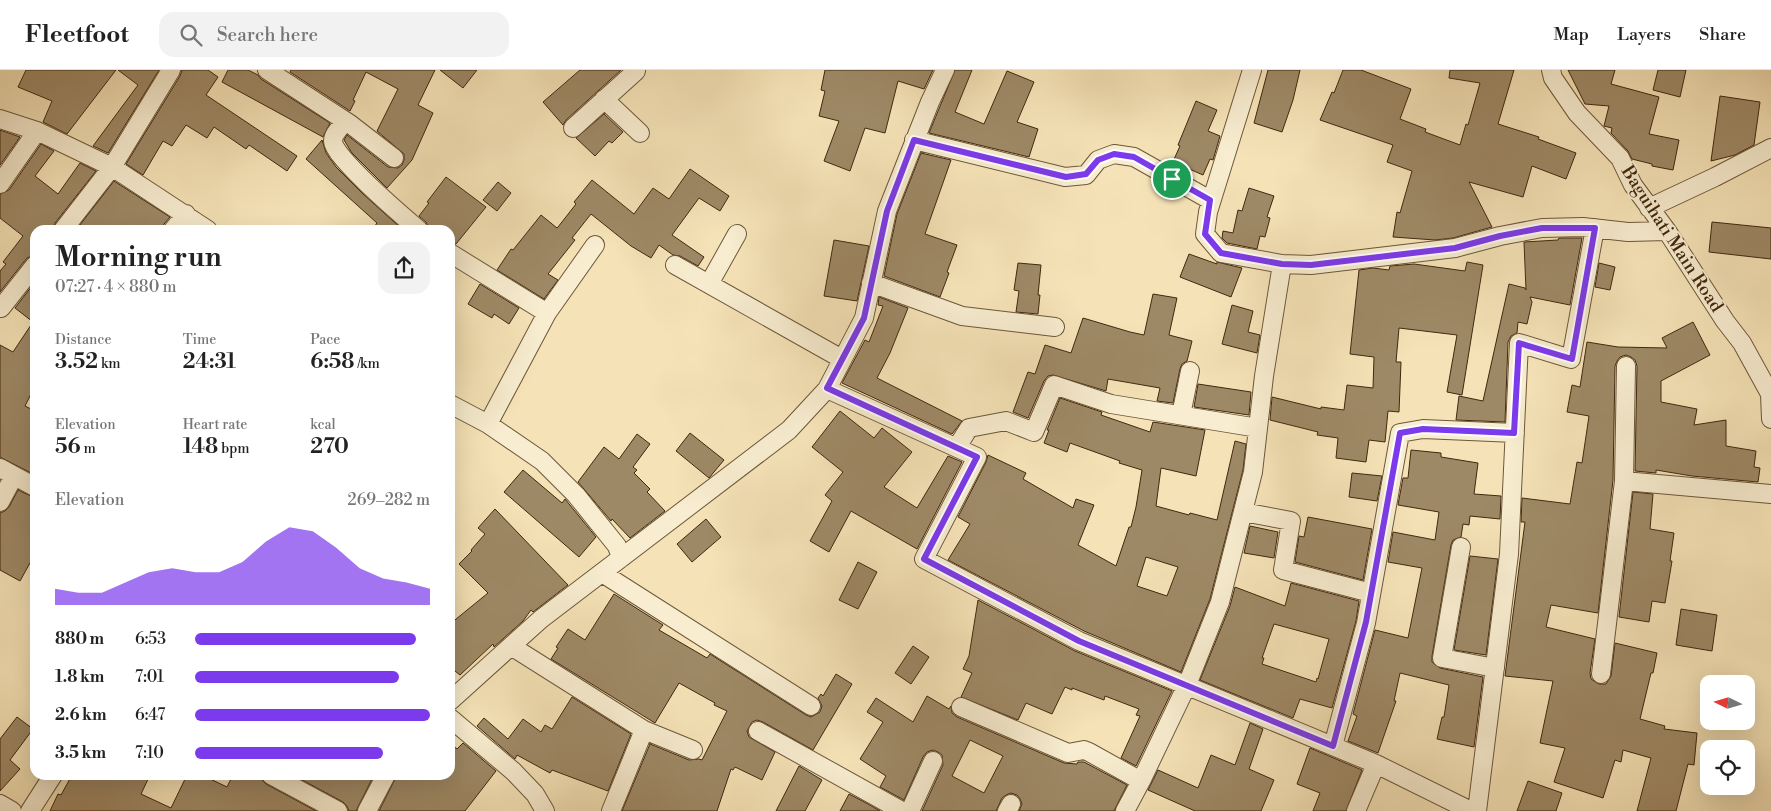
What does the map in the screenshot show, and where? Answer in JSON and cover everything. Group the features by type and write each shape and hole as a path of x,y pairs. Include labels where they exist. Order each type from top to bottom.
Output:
{"street":[{"path":"67,225 112,167 172,70"},
{"path":"573,128 636,70"},
{"path":"455,697 541,619 789,430 827,388 864,318 887,211 914,140 945,70"},
{"path":"1252,70 1210,200 1205,234 1221,253 1282,264 1311,265 1455,248 1500,236 1542,228 1595,228 1628,232 1666,231"},
{"name":"Baguihati Main Road","path":"1551,70 1553,78 1577,113 1620,158 1633,185 1742,343 1770,394 1771,415"},
{"path":"277,73 394,158"},
{"path":"604,99 640,133"},
{"path":"0,119 37,131 112,167 201,225"},
{"path":"344,121 333,142 335,149 364,180 414,225"},
{"path":"0,184 37,131"},
{"path":"914,140 1066,177 1086,174 1098,160 1114,154 1134,157 1210,200"},
{"path":"1649,208 1715,178 1771,148"},
{"path":"177,225 186,214"},
{"path":"1477,811 1509,554 1519,343 1572,359 1595,228"},
{"path":"709,284 737,234"},
{"path":"488,424 547,313 595,245"},
{"path":"455,256 547,313"},
{"path":"1125,811 1187,685 1220,602 1253,472 1264,376 1282,264"},
{"path":"675,265 842,359"},
{"path":"1,308 30,272"},
{"path":"871,283 962,316 1055,327"},
{"path":"1601,674 1624,480 1626,366"},
{"path":"1181,415 1190,371"},
{"path":"957,447 969,428 978,426 1006,421 1034,432 1054,385 1111,404 1258,428"},
{"path":"827,388 977,457 924,559 1079,641 1376,764 1471,811"},
{"path":"455,407 488,424 542,461 576,495 617,546 621,558"},
{"path":"1333,746 1366,622 1400,433 1423,429 1514,433"},
{"path":"0,502 7,472 30,484"},
{"path":"1624,480 1771,494"},
{"path":"1243,512 1291,521 1283,570 1371,593"},
{"path":"1461,547 1442,658 1495,668"},
{"path":"602,572 811,706"},
{"path":"512,646 644,730 693,750"},
{"path":"961,707 1068,753 1084,750 1089,752 1141,781"},
{"path":"455,722 513,771 535,794 545,811"},
{"path":"610,811 644,730"},
{"path":"758,731 902,811"},
{"path":"910,811 933,761"},
{"path":"1356,811 1376,764"},
{"path":"30,811 50,780"},
{"path":"280,780 338,811"},
{"path":"367,811 383,780"},
{"path":"0,804 12,811"}],"building":[{"path":"26,70 116,70 67,134 43,122 52,101 18,87"},
{"path":"118,70 159,70 108,153 93,146 138,85"},
{"path":"182,70 208,70 218,77 206,95 297,156 287,171 249,145 246,149 214,127 207,138 186,125 172,146 163,141 143,175 126,164"},
{"path":"228,70 248,70 258,75 261,79 330,123 323,137 222,82"},
{"path":"291,70 435,70 418,105 433,113 412,160 387,188 352,153 344,140 347,135 388,167 398,168 402,165 404,154 377,131 398,89 366,72 350,111 290,72"},
{"path":"440,70 477,70 463,88"},
{"path":"580,70 621,70 566,120 563,125 543,102"},
{"path":"825,70 933,70 924,89 898,81 885,133 865,128 850,171 824,161 839,121 819,116 825,91 821,90"},
{"path":"955,70 972,70 955,112 984,124 1007,71 1034,82 1017,122 1038,129 1029,157 929,133"},
{"path":"1268,70 1300,70 1293,100 1282,132 1254,123"},
{"path":"1343,70 1361,70 1411,89 1400,119 1426,129 1425,132 1460,145 1480,83 1449,78 1450,70 1514,70 1498,124 1539,137 1538,139 1576,153 1566,179 1532,166 1523,197 1469,182 1492,227 1453,238 1435,240 1393,237 1397,212 1400,213 1412,171 1387,162 1393,145 1320,120"},
{"path":"1568,70 1615,70 1611,84 1659,97 1649,134 1679,140 1673,170 1652,166 1652,164 1632,159 1628,151 1611,133 1612,128 1604,126 1609,106 1585,104"},
{"path":"1658,70 1686,70 1680,97 1653,90"},
{"path":"1720,96 1760,102 1754,145 1735,155 1711,161"},
{"path":"1196,101 1217,110 1208,131 1220,136 1213,160 1210,159 1203,175 1187,168 1185,174 1171,166"},
{"path":"604,114 623,132 612,143 609,141 595,156 576,138"},
{"path":"0,130 20,137 0,165"},
{"path":"322,140 326,153 336,167 397,225 376,225 377,223 306,159"},
{"path":"41,144 54,151 35,176 58,194 80,163 96,171 54,225 30,225 30,257 27,258 0,292 0,271 6,264 3,262 23,236 0,218 0,194 9,190"},
{"path":"921,153 951,160 925,234 957,245 940,297 884,276 897,214"},
{"path":"690,169 729,196 720,211 699,198 672,235 704,257 698,266 680,256 673,255 659,245 651,258 631,246 591,214 572,238 575,240 548,274 558,280 544,299 497,270 511,249 513,250 541,215 557,228 576,204 574,202 592,180 634,214 653,188 669,199"},
{"path":"446,177 486,207 456,244 455,225 427,225 419,216 429,203 427,202"},
{"path":"114,181 170,217 164,225 80,225"},
{"path":"498,182 511,193 497,211 483,200"},
{"path":"1249,188 1274,196 1267,217 1270,218 1265,237 1260,236 1257,249 1227,243 1222,238 1223,231 1233,233 1238,210 1242,211"},
{"path":"1712,222 1771,228 1771,259 1709,252"},
{"path":"1559,238 1582,238 1570,305 1530,297 1532,302 1527,324 1518,322 1517,333 1511,336 1508,342 1505,422 1456,420 1459,396 1483,401 1509,284 1525,288 1526,290 1524,242 1558,240"},
{"path":"834,240 869,246 857,301 824,296"},
{"path":"1189,254 1217,264 1217,262 1242,268 1231,297 1180,277"},
{"path":"1467,262 1483,265 1462,395 1447,392 1457,335 1399,328 1396,362 1401,362 1399,412 1388,411 1385,442 1369,440 1366,462 1336,458 1338,438 1317,435 1318,432 1270,420 1272,397 1321,409 1321,407 1344,410 1347,385 1373,388 1374,357 1350,354 1359,270 1373,268 1389,270 1390,266 1414,264 1465,271"},
{"path":"1018,263 1041,265 1038,314 1016,312 1019,291 1014,290"},
{"path":"1599,263 1615,267 1610,290 1595,287"},
{"path":"480,284 519,308 509,324 494,314 492,318 468,304"},
{"path":"30,288 30,320 15,308"},
{"path":"1153,294 1177,298 1169,335 1192,341 1187,361 1182,364 1180,369 1173,403 1157,401 1160,388 1108,379 1106,391 1053,375 1048,376 1044,381 1028,418 1013,412 1028,372 1035,374 1045,345 1071,353 1083,318 1144,335"},
{"path":"879,297 908,308 890,353 877,378 962,421 952,434 842,383 865,340 869,342 883,306 878,305"},
{"path":"1232,305 1253,311 1248,332 1260,335 1257,353 1222,344"},
{"path":"1693,322 1710,355 1661,381 1661,402 1697,409 1694,425 1726,420 1726,446 1756,451 1754,467 1760,468 1758,482 1692,476 1656,470 1656,473 1635,471 1637,366 1635,360 1631,357 1626,355 1620,357 1615,366 1613,480 1598,613 1551,605 1546,627 1595,639 1590,673 1591,679 1599,684 1606,684 1611,676 1615,643 1657,653 1640,719 1665,726 1664,729 1697,733 1694,765 1688,764 1676,811 1637,811 1651,758 1623,750 1621,762 1615,760 1603,798 1554,782 1565,748 1540,743 1553,681 1505,676 1525,522 1521,522 1522,498 1570,504 1577,462 1582,463 1589,416 1567,412 1572,385 1580,387 1587,342 1618,347 1667,348 1662,338"},
{"path":"30,326 30,396 25,406 30,408 30,472 0,457 0,345 13,352"},
{"path":"1198,384 1251,392 1249,415 1194,407"},
{"path":"1060,398 1102,412 1101,415 1150,432 1153,422 1205,430 1196,476 1161,468 1156,506 1217,520 1235,441 1246,444 1243,470 1210,599 1181,672 1084,631 948,560 970,524 958,517 988,455 1026,473 1023,479 1073,508 1076,499 1094,505 1078,545 1116,566 1129,527 1131,527 1142,470 1119,463 1120,461 1070,443 1067,452 1044,443 1049,430 1047,430","holes":["1146,557 1178,567 1167,596 1137,586"]},
{"path":"840,411 874,438 882,428 912,452 884,487 917,508 948,456 962,462 917,549 851,511 829,552 810,541 832,501 825,495 843,472 812,447"},
{"path":"690,433 724,460 709,478 676,451"},
{"path":"637,434 650,444 633,467 637,470 634,473 650,489 647,492 665,511 630,538 612,519 611,521 578,482 604,447 619,459"},
{"path":"1411,450 1441,453 1441,457 1478,463 1474,494 1501,496 1500,519 1470,516 1469,525 1463,524 1461,537 1453,540 1432,656 1432,662 1440,668 1483,677 1474,747 1437,739 1442,717 1444,717 1449,685 1400,673 1394,701 1396,701 1378,753 1348,741 1357,716 1353,714 1375,630 1408,638 1422,568 1388,562 1393,532 1435,540 1439,512 1398,505 1403,478 1408,478"},
{"path":"523,470 562,503 565,499 596,537 579,557 504,492"},
{"path":"1352,473 1382,476 1377,501 1349,497"},
{"path":"18,490 30,496 30,563 20,581 0,570 0,513 9,507"},
{"path":"1633,492 1653,494 1650,529 1674,533 1670,561 1672,561 1665,603 1652,601 1649,622 1619,617"},
{"path":"495,509 568,585 533,612 531,610 523,621 494,647 493,644 460,675 455,671 455,620 488,593 459,564 485,534 478,528"},
{"path":"1308,517 1372,529 1363,580 1295,562 1299,536 1304,537"},
{"path":"706,519 721,537 692,562 677,544"},
{"path":"1250,526 1278,532 1274,558 1244,553"},
{"path":"1470,556 1498,559 1486,655 1454,650"},
{"path":"858,562 877,572 858,609 839,600"},
{"path":"1291,583 1359,601 1356,621 1332,708 1300,699 1293,718 1200,680 1230,606 1235,587 1285,606","holes":["1274,624 1329,639 1316,682 1262,664 1264,658 1262,658"]},
{"path":"614,594 663,625 659,630 707,658 710,654 811,717 820,712 822,706 818,698 821,694 823,696 836,674 852,684 813,750 763,722 757,720 752,722 747,731 749,737 775,752 762,780 735,767 733,770 731,769 717,811 622,811 650,744 689,760 702,760 727,711 679,683 655,723 551,659 558,648 556,647 568,629 585,640"},
{"path":"978,600 1075,651 1172,691 1136,766 1121,758 1140,716 1136,715 1139,709 1105,696 1104,700 1065,687 1052,714 1026,703 1018,720 961,697 972,673 963,669 969,656"},
{"path":"1681,609 1717,615 1712,651 1676,645"},
{"path":"913,646 929,657 911,684 895,673"},
{"path":"927,696 949,709 951,706 952,713 957,717 1064,763 1077,764 1078,762 1084,762 1127,785 1114,811 1019,811 1022,804 1020,799 1017,795 1011,793 1002,798 996,811 922,811 943,765 942,755 933,750 927,752 904,800 880,787 886,776 860,759 883,722 867,712 876,698 913,722","holes":["970,740 1003,756 984,793 952,776"]},
{"path":"572,697 631,734 608,791 552,770 550,773 517,755 515,759 477,726 484,718 508,739 523,719 541,732 545,725 552,729"},
{"path":"17,717 30,727 30,733 10,760 20,769 0,791 0,739"},
{"path":"1250,723 1263,729 1249,769 1274,780 1261,811 1195,811 1148,790 1158,770 1198,788 1211,755 1235,765"},
{"path":"463,743 496,771 465,811 379,811 394,780 455,780 455,747 457,749"},
{"path":"1310,748 1362,770 1346,811 1313,811 1320,793 1297,784"},
{"path":"799,766 822,780 805,811 776,811"},
{"path":"69,780 148,780 141,794 171,808 185,780 212,780 227,787 230,780 262,780 316,811 50,811 58,794 61,795"},
{"path":"302,780 372,780 356,811 349,811 343,802"},
{"path":"1528,781 1562,793 1556,811 1517,811"},
{"path":"849,794 868,804 880,811 840,811"}],"route":[{"path":"914,140 1066,177 1086,174 1098,160 1114,154 1134,157 1172,179 1210,200 1205,234 1221,253 1282,264 1311,265 1406,255 1455,248 1500,236 1542,228 1595,228 1572,359 1519,343 1514,433 1423,429 1400,433 1366,622 1333,746 1079,641 924,559 977,457 827,388 864,318 887,211 914,140"}]}
